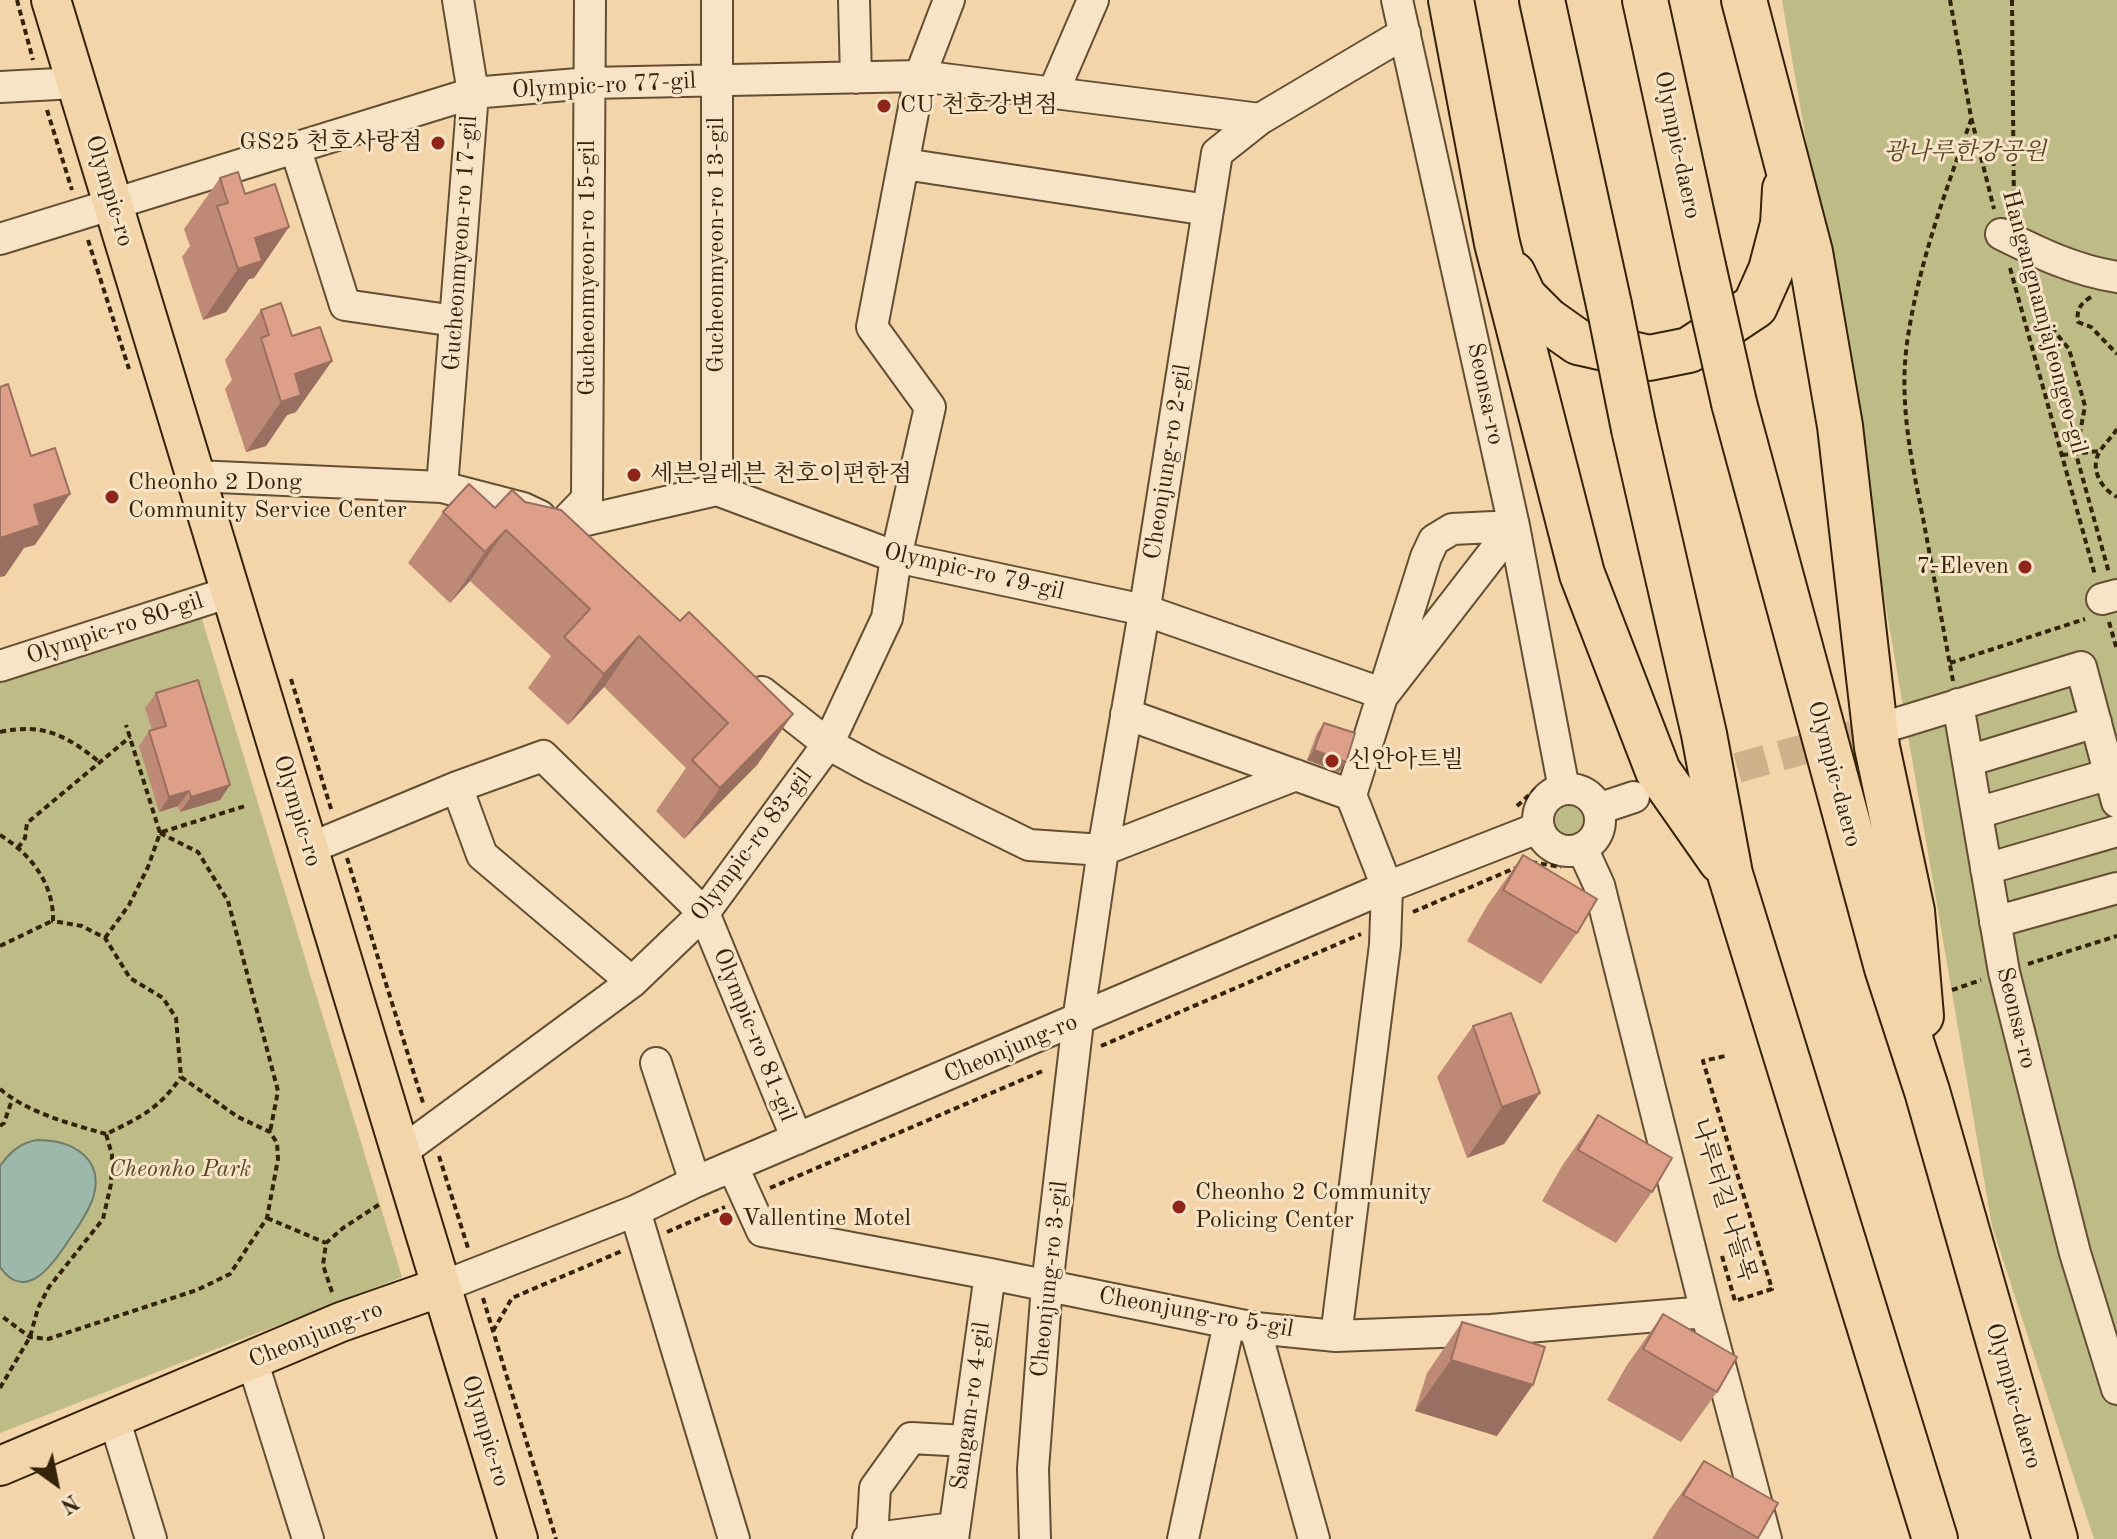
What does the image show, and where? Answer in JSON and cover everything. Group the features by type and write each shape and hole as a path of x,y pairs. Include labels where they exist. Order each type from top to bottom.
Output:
{"highway":[{"path":"1451,0 1497,243 1582,574 1658,771 1730,874"},
{"path":"1542,0 1634,429 1704,734 1730,874 1935,1539"},
{"name":"Olympic-daero","path":"1645,0 1734,403 1887,968 1927,1091 2055,1539"},
{"path":"1744,0 1810,252 1840,426 1877,747 1912,911 1927,1091"},
{"path":"1497,243 1524,297 1547,320 1578,342 1649,358 1689,350 1755,306 1771,270 1783,224 1787,165"}],"main road":[{"name":"Olympic-ro","path":"51,0 230,592 324,842 400,1153 518,1539"},
{"name":"Cheonjung-ro","path":"0,1466 341,1322 441,1287"}],"street":[{"name":"Gucheonmyeon-ro 17-gil","path":"442,487 473,93 458,0"},
{"name":"Gucheonmyeon-ro 15-gil","path":"572,536 587,499 590,0"},
{"name":"Gucheonmyeon-ro 13-gil","path":"717,0 717,490"},
{"path":"854,0 856,78"},
{"path":"896,557 930,407 872,327 920,76 949,0"},
{"path":"1053,93 1093,0"},
{"name":"Seonsa-ro","path":"1397,0 1514,526 1564,789"},
{"name":"Cheonjung-ro 2-gil","path":"1078,1021 1217,153 1260,119 1405,33"},
{"name":"Olympic-ro 77-gil","path":"0,239 473,93 589,83 920,76 1260,119"},
{"path":"0,87 76,83"},
{"path":"296,150 345,305 455,321"},
{"path":"904,164 1208,210"},
{"path":"2008,238 2059,263 2117,277"},
{"path":"195,476 442,487 523,508 572,536 717,490"},
{"name":"Olympic-ro 79-gil","path":"717,490 896,557 1144,610 1384,694"},
{"path":"1336,1336 1386,924 1387,887 1351,795 1434,540 1452,529 1514,526"},
{"path":"1384,694 1514,526"},
{"name":"Olympic-ro 83-gil","path":"400,1153 632,982 704,913 828,744 887,618 896,557"},
{"name":"Olympic-ro 80-gil","path":"0,666 230,592"},
{"path":"1895,724 2081,667 2113,788 1977,813"},
{"path":"745,679 828,744 1029,845 1103,850 1296,775"},
{"name":"Seonsa-ro","path":"1958,704 2004,972 2075,1253 2117,1389"},
{"path":"1126,714 1351,795"},
{"path":"1968,761 2096,722"},
{"name":"Olympic-ro 81-gil","path":"324,842 457,787 543,756 704,913 797,1139"},
{"path":"457,787 482,855 632,982"},
{"path":"1576,859 1597,834 1600,824 1598,809 1589,795 1580,790 1564,789 1549,795 1542,803 1538,828 1545,841 1576,859 1599,885 1766,1539"},
{"path":"1598,809 1634,797"},
{"name":"Cheonjung-ro","path":"441,1287 635,1211 695,1182 1387,887 1538,828"},
{"path":"1986,869 2117,831"},
{"path":"1995,922 2117,888"},
{"name":"Cheonjung-ro 3-gil","path":"1035,1539 1033,1469 1047,1286 1078,1021"},
{"path":"656,1063 695,1182"},
{"name":"Cheonjung-ro 5-gil","path":"733,1167 762,1231 1242,1326 1336,1336 1491,1330 1706,1312"},
{"path":"635,1211 734,1539"},
{"name":"Sangam-ro 4-gil","path":"953,1534 990,1274"},
{"path":"1183,1539 1242,1326"},
{"path":"1242,1326 1314,1539"},
{"path":"252,1360 308,1539"},
{"path":"114,1418 151,1539"},
{"path":"953,1534 870,1539 875,1488 911,1438 966,1441"}],"path":[{"name":"Hangangnamjajeongeo-gil","path":"1950,0 1971,117 2008,238 2062,455 2110,601 2117,650"},
{"path":"1950,663 2110,601 2076,454 2085,406 2069,349 2032,304 2008,238 2012,0"},
{"path":"1958,704 1908,449 1904,381 1917,288 1931,235 1971,117"},
{"path":"2093,296 2082,303 2077,314 2078,322 2091,327 2117,354"},
{"path":"2117,429 2096,461 2097,475 2104,488 2117,497"},
{"path":"2062,455 2100,451"},
{"path":"289,671 324,842 431,1130 556,1539"},
{"path":"105,938 129,905 148,867 160,833 126,725"},
{"path":"0,732 34,729 70,738 98,761"},
{"path":"17,848 25,838 27,823 130,737"},
{"path":"160,833 245,806"},
{"path":"160,833 198,852 228,901 278,1091 270,1132"},
{"path":"0,835 36,866 51,892 53,921"},
{"path":"0,843 11,842"},
{"path":"493,1331 512,1298 1534,860 1576,859"},
{"path":"0,946 53,921 82,926 105,938 130,978 163,998 176,1018 181,1077 167,1098 140,1117 106,1134 12,1100 0,1089"},
{"name":"나루터길 나들목","path":"1718,1244 1735,1301 1772,1289 1703,1061 1725,1056"},
{"path":"0,1315 30,1337 48,1339 197,1290 230,1274 267,1218 273,1198 277,1143 270,1132 238,1117 181,1077"},
{"path":"0,1126 12,1100"},
{"path":"0,1388 30,1337 38,1308 49,1287 103,1219 111,1184 112,1155 106,1134"},
{"path":"341,1322 323,1265 326,1243 380,1204"},
{"path":"267,1218 326,1243"}],"green space":[{"name":"광나루한강공원","path":"1782,0 2117,0 2117,1539 2094,1539 1992,1226"},
{"name":"Cheonho Park","path":"201,616 402,1277 0,1433 0,677"},
{"path":"1568,799 1583,805 1589,820 1583,835 1568,841 1553,835 1547,820 1553,805"}],"shaded area":[{"path":"37,1140 63,1144 84,1155 95,1174 95,1186 88,1210 51,1265 31,1280 21,1282 11,1278 0,1267 0,1166 16,1149"}],"building":[{"path":"238,172 245,194 275,184 289,227 255,238 262,261 238,269 217,206 228,203 220,178"},
{"path":"281,303 292,336 320,327 332,361 295,374 301,395 281,402 261,338 269,335 261,310"},
{"path":"8,384 31,456 55,448 70,494 34,505 40,525 0,538 0,387"},
{"path":"469,484 495,508 512,490 525,502 561,510 680,621 689,612 793,714 720,788 692,760 728,723 639,636 604,674 564,637 590,609 506,530 485,552 443,512"},
{"path":"198,680 230,785 191,797 189,791 169,797 149,731 166,726 156,693"},
{"path":"1324,723 1355,733 1346,762 1314,750"},
{"path":"1523,855 1597,899 1577,933 1503,890"},
{"path":"1511,1013 1540,1093 1502,1107 1473,1026"},
{"path":"1598,1115 1672,1158 1652,1192 1578,1150"},
{"path":"1663,1314 1737,1357 1717,1392 1643,1349"},
{"path":"1462,1322 1545,1347 1533,1385 1451,1360"},
{"path":"1704,1461 1778,1503 1758,1538 1683,1495"}],"tunnel":[{"path":"1694,780 1890,725"}],"place":[{"name":"CU 천호강변점","path":"884,106"},
{"name":"GS25 천호사랑점","path":"438,143"},
{"name":"세븐일레븐 천호이편한점","path":"634,475"},
{"name":"Cheonho 2 Dong Community Service Center","path":"112,497"},
{"name":"7-Eleven","path":"2025,567"},
{"name":"신안아트빌","path":"1332,761"},
{"name":"Cheonho 2 Community Policing Center","path":"1179,1207"},
{"name":"Vallentine Motel","path":"726,1219"}]}
